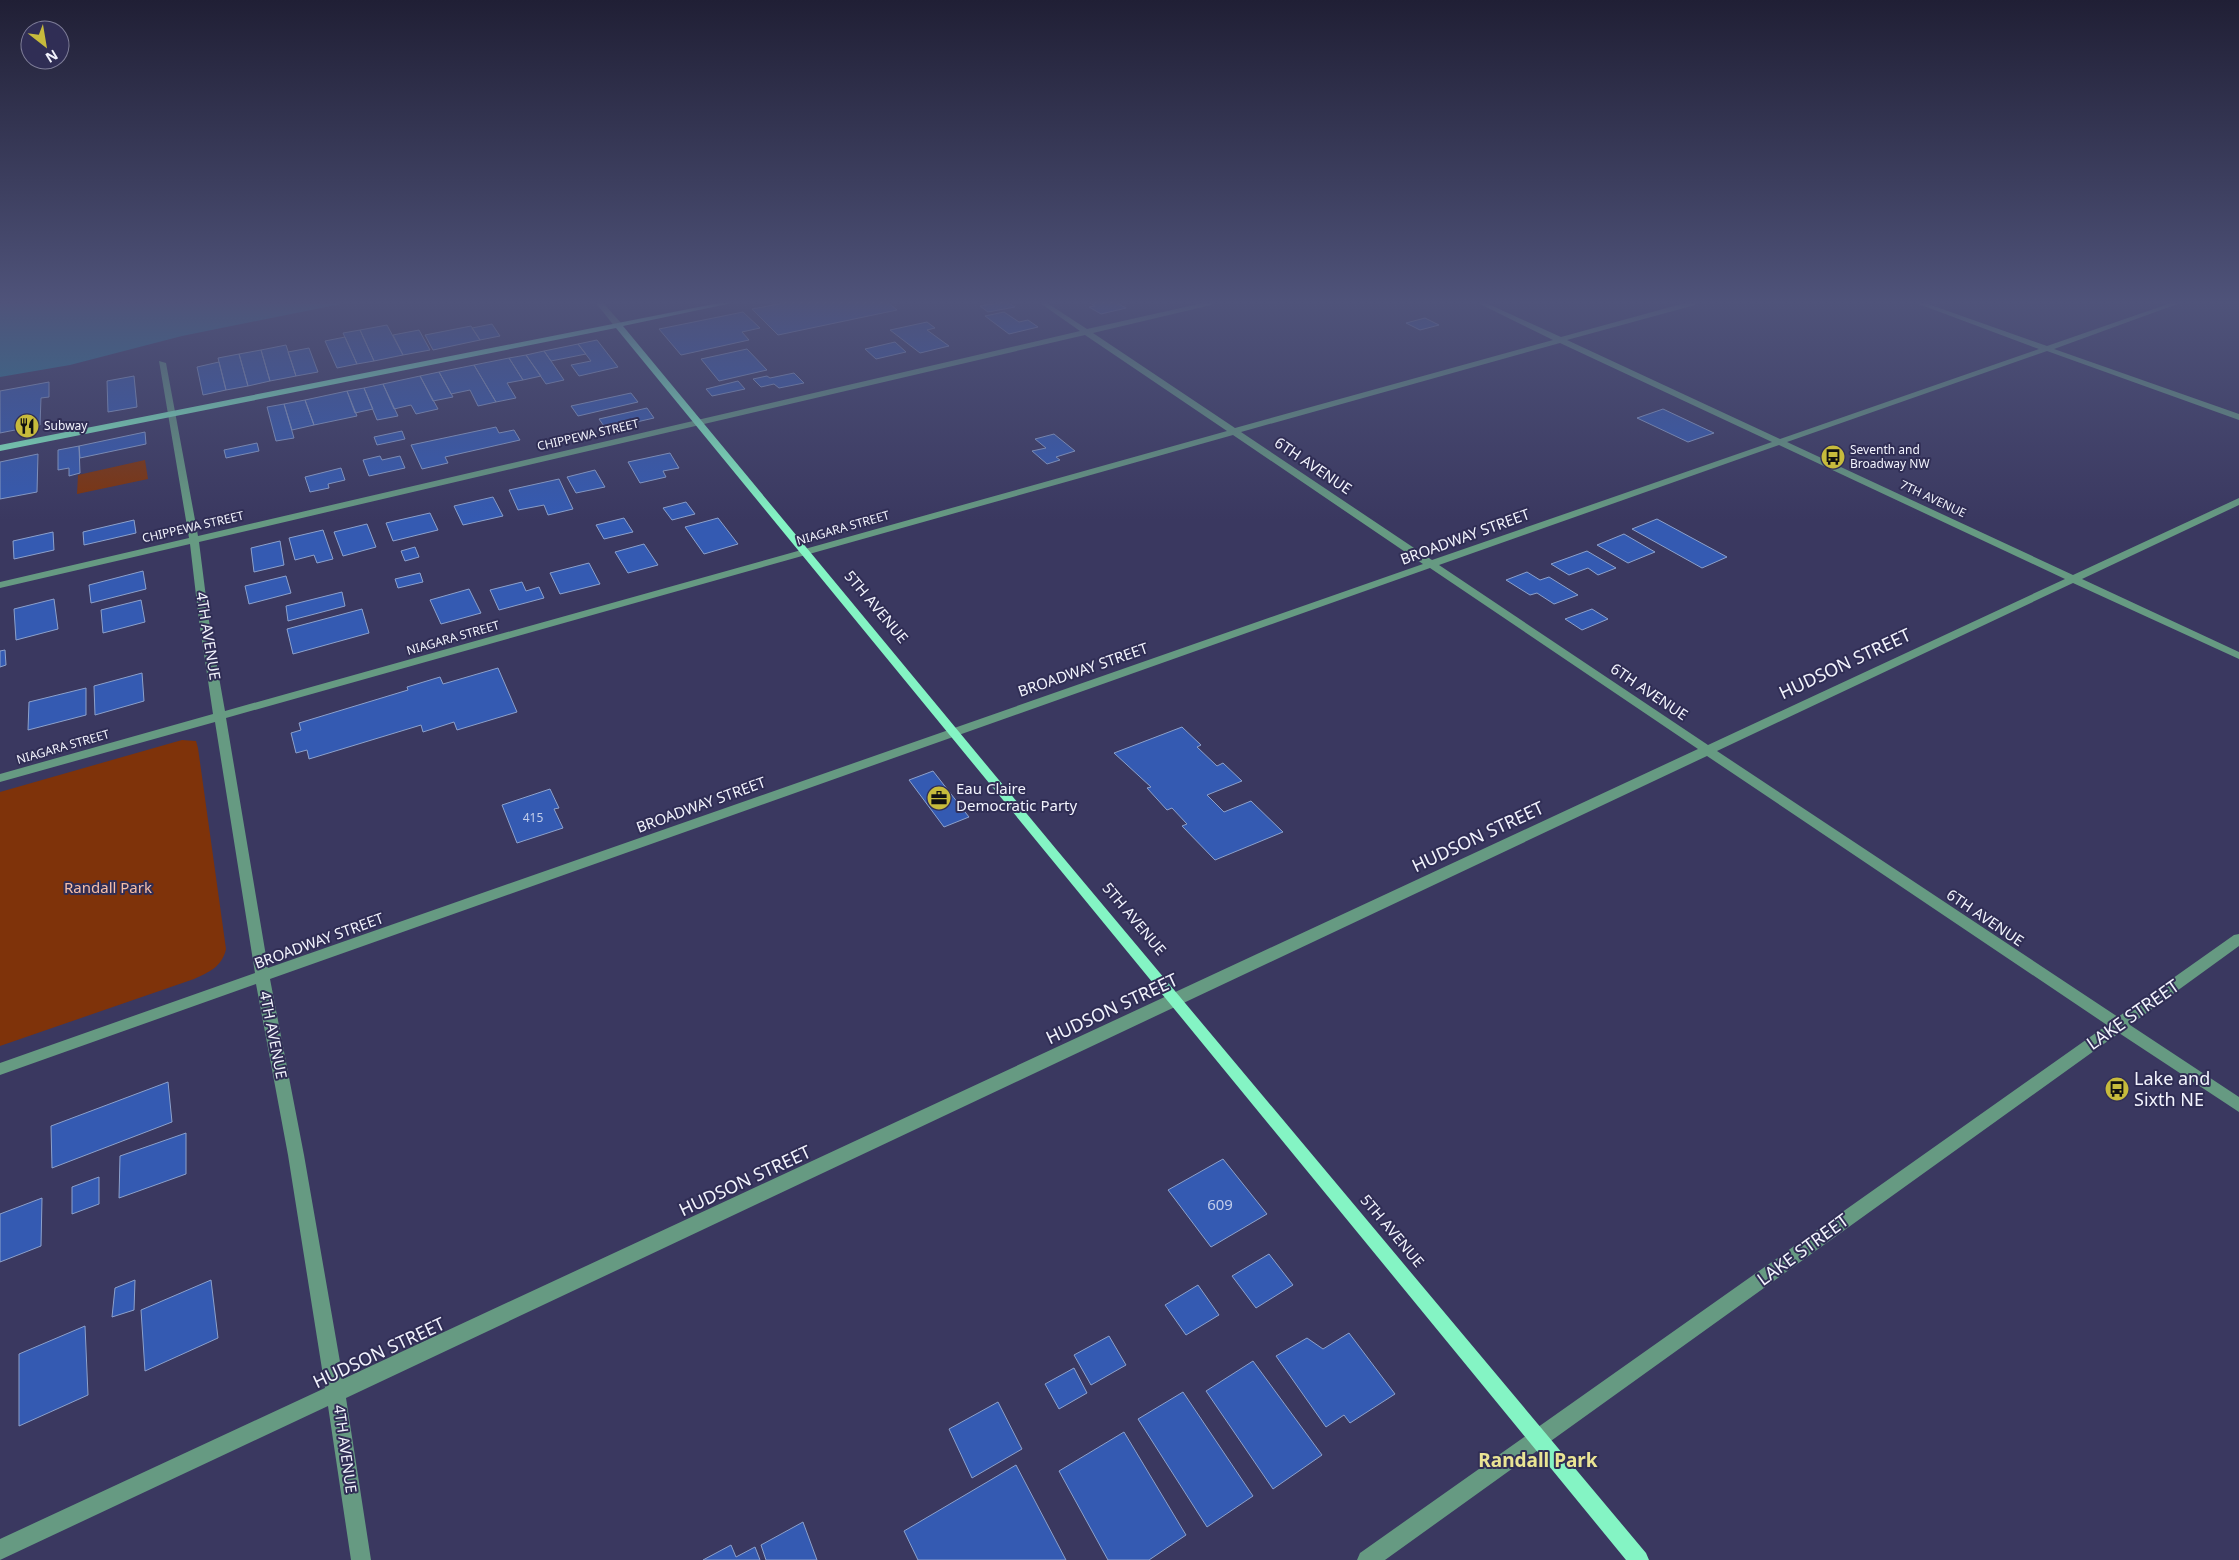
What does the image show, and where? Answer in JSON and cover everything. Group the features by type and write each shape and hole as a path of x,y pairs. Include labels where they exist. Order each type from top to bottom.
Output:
{"main road":[{"path":"0,448 363,376"},
{"name":"5TH AVENUE","path":"660,376 1537,1440 1639,1560"}],"street":[{"name":"4TH AVENUE","path":"164,376 194,540 220,716 263,977 337,1394 361,1560"},
{"name":"CHIPPEWA STREET","path":"0,585 896,376"},
{"name":"6TH AVENUE","path":"1154,376 2239,1105"},
{"name":"NIAGARA STREET","path":"0,778 1432,376"},
{"name":"7TH AVENUE","path":"1639,376 2239,656"},
{"name":"BROADWAY STREET","path":"0,1069 1779,441 1970,376"},
{"path":"2124,376 2239,417"},
{"name":"HUDSON STREET","path":"0,1550 337,1394 2239,501"},
{"name":"LAKE STREET","path":"1367,1560 2239,939"}],"green space":[{"path":"145,460 148,479 77,494 78,475"},
{"name":"Randall Park","path":"182,740 196,741 198,748 226,949 224,955 218,965 194,979 0,1046 0,792"}],"building":[{"path":"134,376 137,407 108,412 107,381"},
{"path":"199,376 222,376 226,390 203,395"},
{"path":"222,376 245,376 248,386 226,390"},
{"path":"245,376 268,376 270,381 248,386"},
{"path":"268,376 296,376 270,381"},
{"path":"420,376 441,376 453,397 433,401"},
{"path":"420,376 438,409 416,414 411,405 394,409 383,384"},
{"path":"441,376 480,376 496,402 478,406 470,390 451,394"},
{"path":"480,376 520,376 523,380 507,383 516,398 496,402"},
{"path":"520,376 541,376 523,380"},
{"path":"540,376 561,376 564,380 546,384"},
{"path":"715,376 742,376 719,381"},
{"path":"767,376 770,378 797,376 804,383 779,388 774,384 761,387 753,379"},
{"path":"738,381 745,389 712,396 706,389"},
{"path":"49,382 49,397 41,398 40,425 0,433 0,391"},
{"path":"383,384 398,416 377,420 364,388"},
{"path":"364,388 373,409 355,413 347,391"},
{"path":"347,391 357,416 314,425 305,400"},
{"path":"631,393 638,402 578,416 571,406"},
{"path":"305,400 314,425 292,430 284,404"},
{"path":"284,404 294,438 276,441 267,407"},
{"path":"647,408 654,418 606,429 599,419"},
{"path":"1663,409 1714,433 1688,442 1637,418"},
{"path":"496,427 499,433 514,430 520,440 445,457 448,463 422,469 411,445"},
{"path":"402,431 405,439 377,445 374,437"},
{"path":"145,432 146,444 80,458 79,446"},
{"path":"1054,434 1075,451 1056,457 1060,460 1047,464 1032,451 1046,448 1035,439"},
{"path":"257,443 259,451 226,458 224,450"},
{"path":"79,446 80,473 69,476 69,468 58,470 58,450"},
{"path":"670,453 679,468 663,471 666,477 640,483 628,462"},
{"path":"38,454 37,492 0,499 0,462"},
{"path":"380,456 382,460 400,456 405,468 369,476 363,460"},
{"path":"341,468 345,480 328,484 329,488 310,492 305,477"},
{"path":"595,470 605,487 576,493 567,477"},
{"path":"559,479 573,509 548,515 544,505 518,510 509,490"},
{"path":"493,497 503,516 463,525 454,506"},
{"path":"686,502 695,514 672,520 663,508"},
{"path":"430,513 438,530 393,541 386,523"},
{"path":"624,518 633,532 604,539 596,525"},
{"path":"718,518 738,544 704,554 685,527"},
{"path":"1657,519 1727,557 1702,568 1632,529"},
{"path":"134,520 136,533 84,545 83,532"},
{"path":"367,524 376,547 343,556 334,532"},
{"path":"323,530 333,559 317,563 314,555 295,560 289,538"},
{"path":"53,532 54,550 14,559 13,541"},
{"path":"1624,534 1655,552 1628,563 1597,545"},
{"path":"280,541 284,565 254,572 251,548"},
{"path":"644,544 658,565 628,573 615,552"},
{"path":"415,547 419,557 405,561 401,551"},
{"path":"1587,551 1616,568 1598,575 1588,568 1569,575 1551,564"},
{"path":"589,563 600,584 560,594 550,573"},
{"path":"143,571 146,589 91,603 89,585"},
{"path":"1527,572 1540,580 1549,577 1578,595 1554,604 1537,593 1530,595 1506,580"},
{"path":"420,573 423,582 398,588 395,579"},
{"path":"286,576 291,593 249,604 245,586"},
{"path":"522,582 526,591 539,587 544,598 499,610 490,590"},
{"path":"469,589 481,613 441,624 430,600"},
{"path":"342,592 345,606 288,621 286,606"},
{"path":"54,599 58,629 16,640 14,609"},
{"path":"141,600 145,622 103,633 101,610"},
{"path":"362,609 369,633 293,654 287,629"},
{"path":"1592,609 1608,619 1582,630 1565,619"},
{"path":"5,650 6,665 0,667 0,651"},
{"path":"498,668 517,712 457,730 454,722 423,732 421,725 309,759 307,750 296,753 291,733 301,730 299,723 408,690 407,687 440,677 443,684"},
{"path":"142,673 144,701 95,715 94,686"},
{"path":"86,688 86,715 28,730 29,702"},
{"path":"1182,727 1201,745 1197,747 1217,766 1223,763 1242,781 1207,795 1224,812 1251,801 1283,832 1215,860 1182,826 1187,824 1172,808 1167,810 1147,788 1151,787 1114,753"},
{"name":"Eau Claire Democratic Party","path":"933,771 969,817 944,827 909,780"},
{"path":"550,789 559,808 554,809 563,828 517,843 502,805"},
{"path":"168,1082 172,1122 52,1168 51,1126"},
{"path":"186,1133 186,1174 119,1198 120,1156"},
{"path":"1223,1159 1267,1214 1211,1247 1168,1190"},
{"path":"99,1177 99,1204 72,1214 72,1187"},
{"path":"42,1198 41,1246 0,1262 0,1214"},
{"path":"1269,1254 1293,1285 1256,1308 1232,1276"},
{"path":"135,1280 134,1310 112,1317 115,1288"},
{"path":"211,1280 218,1338 145,1371 141,1310"},
{"path":"1198,1285 1219,1315 1186,1335 1165,1305"},
{"path":"85,1326 88,1395 19,1426 19,1354"},
{"path":"1349,1333 1395,1394 1350,1423 1344,1415 1326,1427 1276,1356 1307,1338 1323,1349"},
{"path":"1109,1336 1126,1365 1091,1385 1074,1355"},
{"path":"1253,1361 1322,1455 1273,1489 1206,1391"},
{"path":"1074,1368 1087,1393 1059,1409 1045,1384"},
{"path":"1183,1392 1253,1496 1207,1527 1138,1419"},
{"path":"998,1402 1022,1449 972,1478 949,1429"},
{"path":"1124,1432 1186,1535 1149,1560 1108,1560 1059,1471"},
{"path":"1016,1465 1066,1560 918,1560 904,1531"},
{"path":"803,1522 817,1560 766,1560 761,1545"},
{"path":"731,1545 736,1557 755,1547 760,1560 703,1560"}],"place":[{"name":"Subway","path":"27,426"},
{"name":"Seventh and Broadway NW","path":"1833,457"},
{"name":"Eau Claire Democratic Party","path":"939,798"},
{"name":"Lake and Sixth NE","path":"2117,1089"}],"district":[{"name":"Randall Park","path":"1538,1460"}]}
